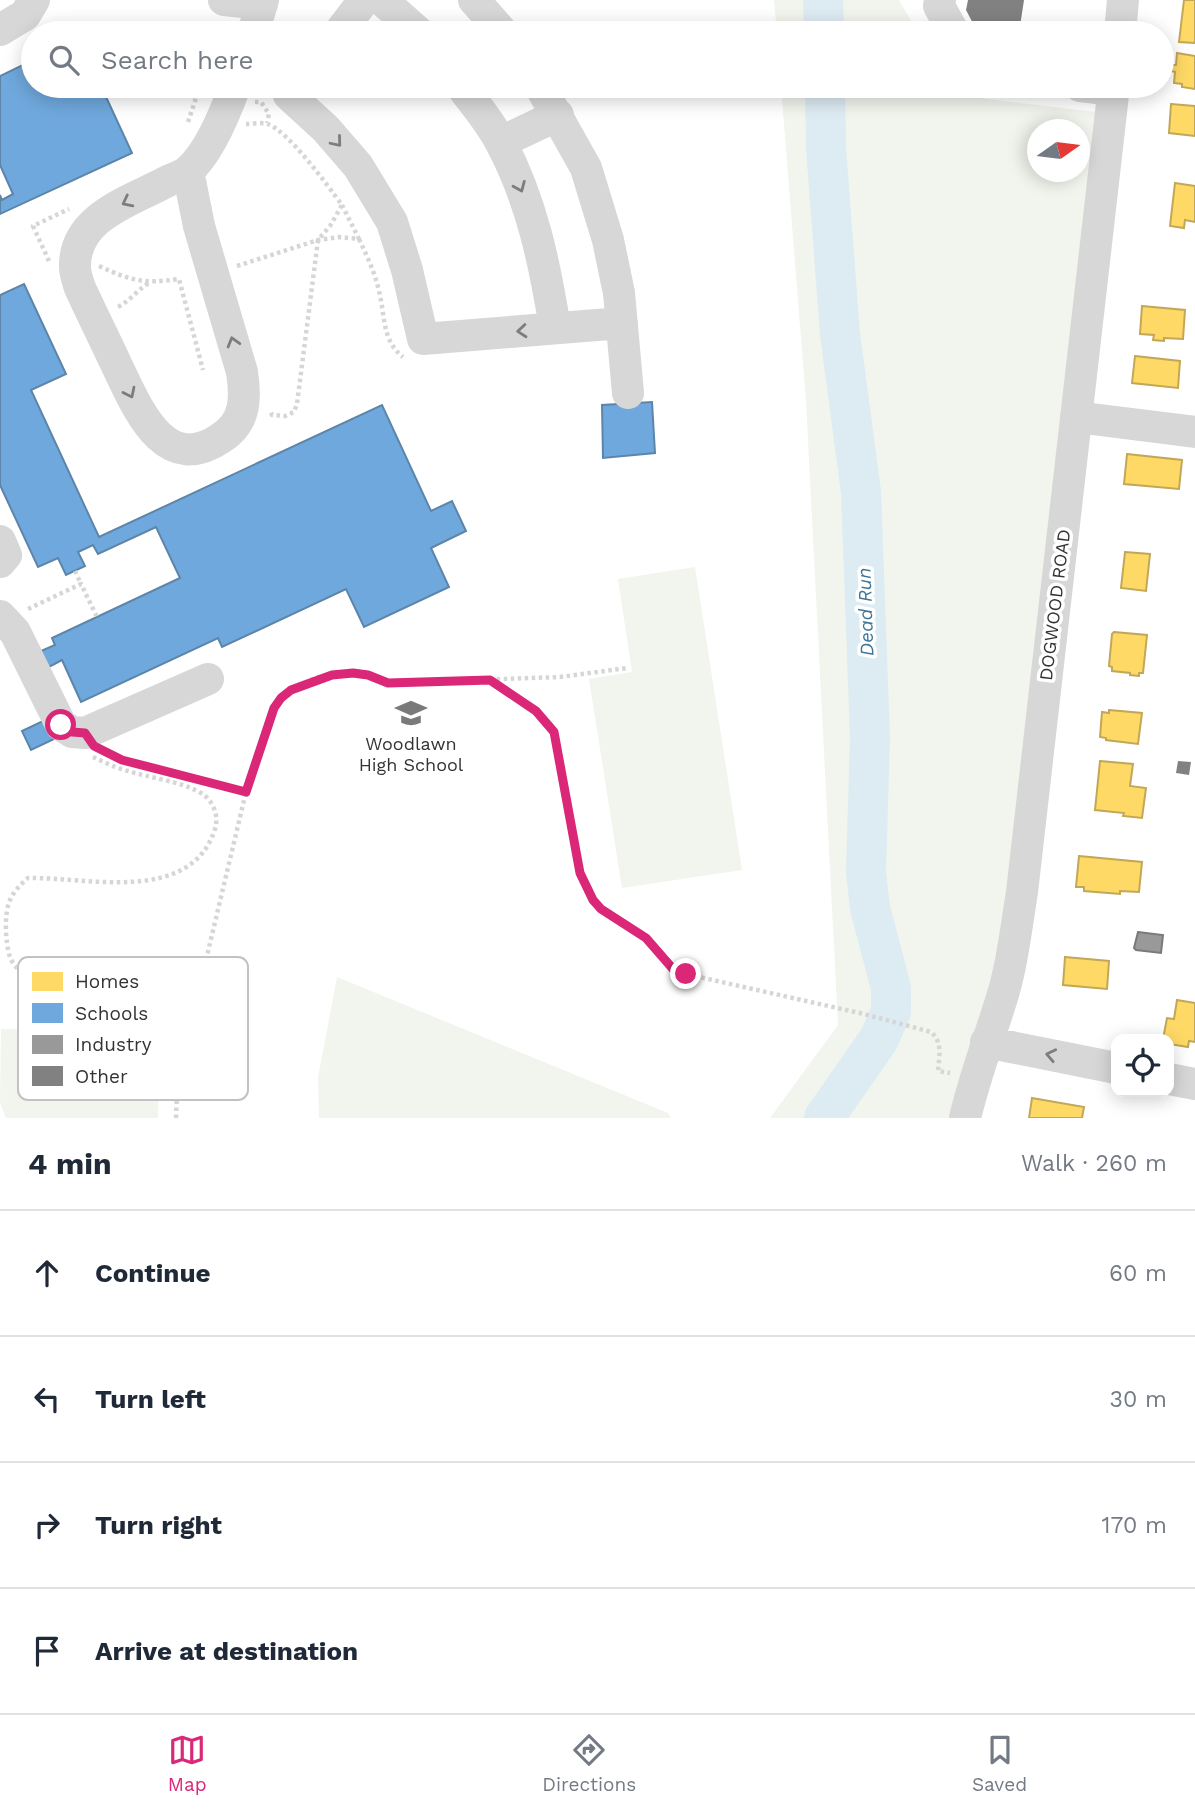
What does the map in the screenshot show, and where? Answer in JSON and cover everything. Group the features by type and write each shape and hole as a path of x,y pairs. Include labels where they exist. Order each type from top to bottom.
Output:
{"street":[{"path":"0,30 25,15 34,0"},
{"path":"224,0 259,13"},
{"path":"348,21 364,0"},
{"path":"382,0 406,21"},
{"path":"474,0 492,21"},
{"path":"940,0 939,6 947,21"},
{"path":"1121,21 1123,0"},
{"path":"188,171 199,226 242,372 245,395 242,412 233,431 213,444 193,450 176,447 160,439 142,417 80,288 75,267 77,255 80,240 89,226 106,213 188,171 223,118 256,98"},
{"path":"279,98 326,129 358,166 392,222 407,270 423,339 622,323"},
{"path":"470,98 501,142 528,206 544,260 555,328"},
{"path":"547,98 586,168 608,240 619,293 628,393"},
{"name":"DOGWOOD ROAD","path":"965,1118 1006,980 1022,892 1113,98"},
{"path":"501,142 558,115"},
{"path":"1076,418 1195,432"},
{"path":"0,541 6,555 0,562"},
{"path":"11,614 15,632 61,725 81,733 208,679"},
{"path":"986,1042 1111,1067"},
{"path":"1174,1080 1195,1084"}],"path":[{"path":"187,125 197,98"},
{"path":"264,98 261,102 269,114 267,123"},
{"path":"242,117 238,125 267,123 277,130 312,163 342,205 371,263 379,290 388,342 407,360"},
{"path":"266,404 272,415 285,416 294,412 318,240 342,205"},
{"path":"226,270 318,240 338,237 359,239"},
{"path":"77,255 126,279 150,283 179,279 203,370"},
{"path":"107,313 129,301 138,289 150,283"},
{"path":"75,571 97,617"},
{"path":"11,614 81,584"},
{"path":"207,957 246,792 274,708 291,690 332,675 353,673 368,675 388,683 560,677 627,668"},
{"path":"490,680 536,711 554,732 580,873 584,885 601,909 646,938 664,960 679,972 931,1032 937,1037 939,1045 938,1071 976,1077"},
{"path":"81,733 94,746 122,760 246,792"},
{"path":"18,970 10,959 7,926 9,901 28,878 54,877 118,884 154,879 187,867 211,840 216,824 215,808 206,797 193,790 123,770 86,755 81,733"},
{"path":"176,1118 177,1100"}],"shaded area":[{"path":"774,0 899,0 911,21 776,21"},
{"path":"782,98 978,98 1105,113 1004,971 958,1118 770,1118 838,1025 806,401"},
{"path":"695,567 742,870 622,888 589,679 632,672 618,579"},
{"path":"337,977 668,1113 671,1118 319,1118 318,1078"},
{"path":"1,1029 18,1029 18,1100 158,1100 158,1118 6,1118 0,1102"}],"building: Homes":[{"path":"1184,0 1195,0 1195,43 1179,42"},
{"path":"1177,53 1195,56 1195,89 1174,83"},
{"path":"1171,104 1195,106 1195,136 1169,133"},
{"path":"1175,183 1195,186 1195,222 1185,220 1184,228 1170,226"},
{"path":"1142,306 1185,310 1183,339 1153,340 1154,335 1140,334"},
{"path":"1135,356 1180,361 1178,388 1132,383"},
{"path":"1127,454 1182,460 1179,489 1124,484"},
{"path":"1125,552 1150,554 1146,591 1121,588"},
{"path":"1114,632 1147,635 1143,673 1139,673 1139,676 1112,671 1109,666"},
{"path":"1109,710 1142,713 1138,744 1100,737 1102,712 1109,713"},
{"path":"1100,761 1133,764 1130,786 1146,788 1142,818 1095,810"},
{"path":"1079,856 1142,862 1139,892 1120,891 1120,894 1084,891 1084,887 1076,887"},
{"path":"1065,957 1109,961 1107,989 1063,985"},
{"path":"1177,1000 1195,1003 1195,1042 1189,1041 1188,1047 1174,1045 1174,1034 1164,1034 1167,1018 1174,1019"},
{"path":"1032,1098 1084,1107 1082,1118 1029,1118"}],"building: Schools":[{"path":"21,66 21,98 107,98 132,153 0,214 0,195 2,200 13,194 0,165 0,76"},
{"path":"24,284 66,374 31,390 99,537 382,405 431,511 452,501 466,531 431,548 449,587 364,627 346,589 222,647 218,638 81,702 62,660 49,667 41,651 55,645 52,638 180,578 156,527 98,554 93,545 78,552 85,566 66,575 58,558 38,567 0,485 0,295"},
{"path":"652,402 655,453 603,458 602,405"},
{"path":"45,720 54,739 31,750 22,731"}],"building: Industry":[{"path":"1138,932 1163,935 1161,953 1136,950 1134,948"}],"building: Other":[{"path":"968,0 1024,0 1021,21 972,21 966,10"},
{"path":"1178,761 1191,762 1189,775 1176,773"}],"waterway":[{"name":"Dead Run","path":"823,0 824,21"},
{"name":"Dead Run","path":"824,1118 879,1039 891,1012 891,988 870,908 866,872 870,737 861,492 840,334 826,148 825,98"}],"place":[{"name":"Woodlawn High School","path":"411,713"}],"route":[{"path":"61,725 72,732 85,733 94,746 122,760 246,792 274,708 291,690 313,680 353,673 368,675 388,683 490,680 536,711 554,732 580,873 593,900 601,909 646,938 673,969 686,974"}]}
